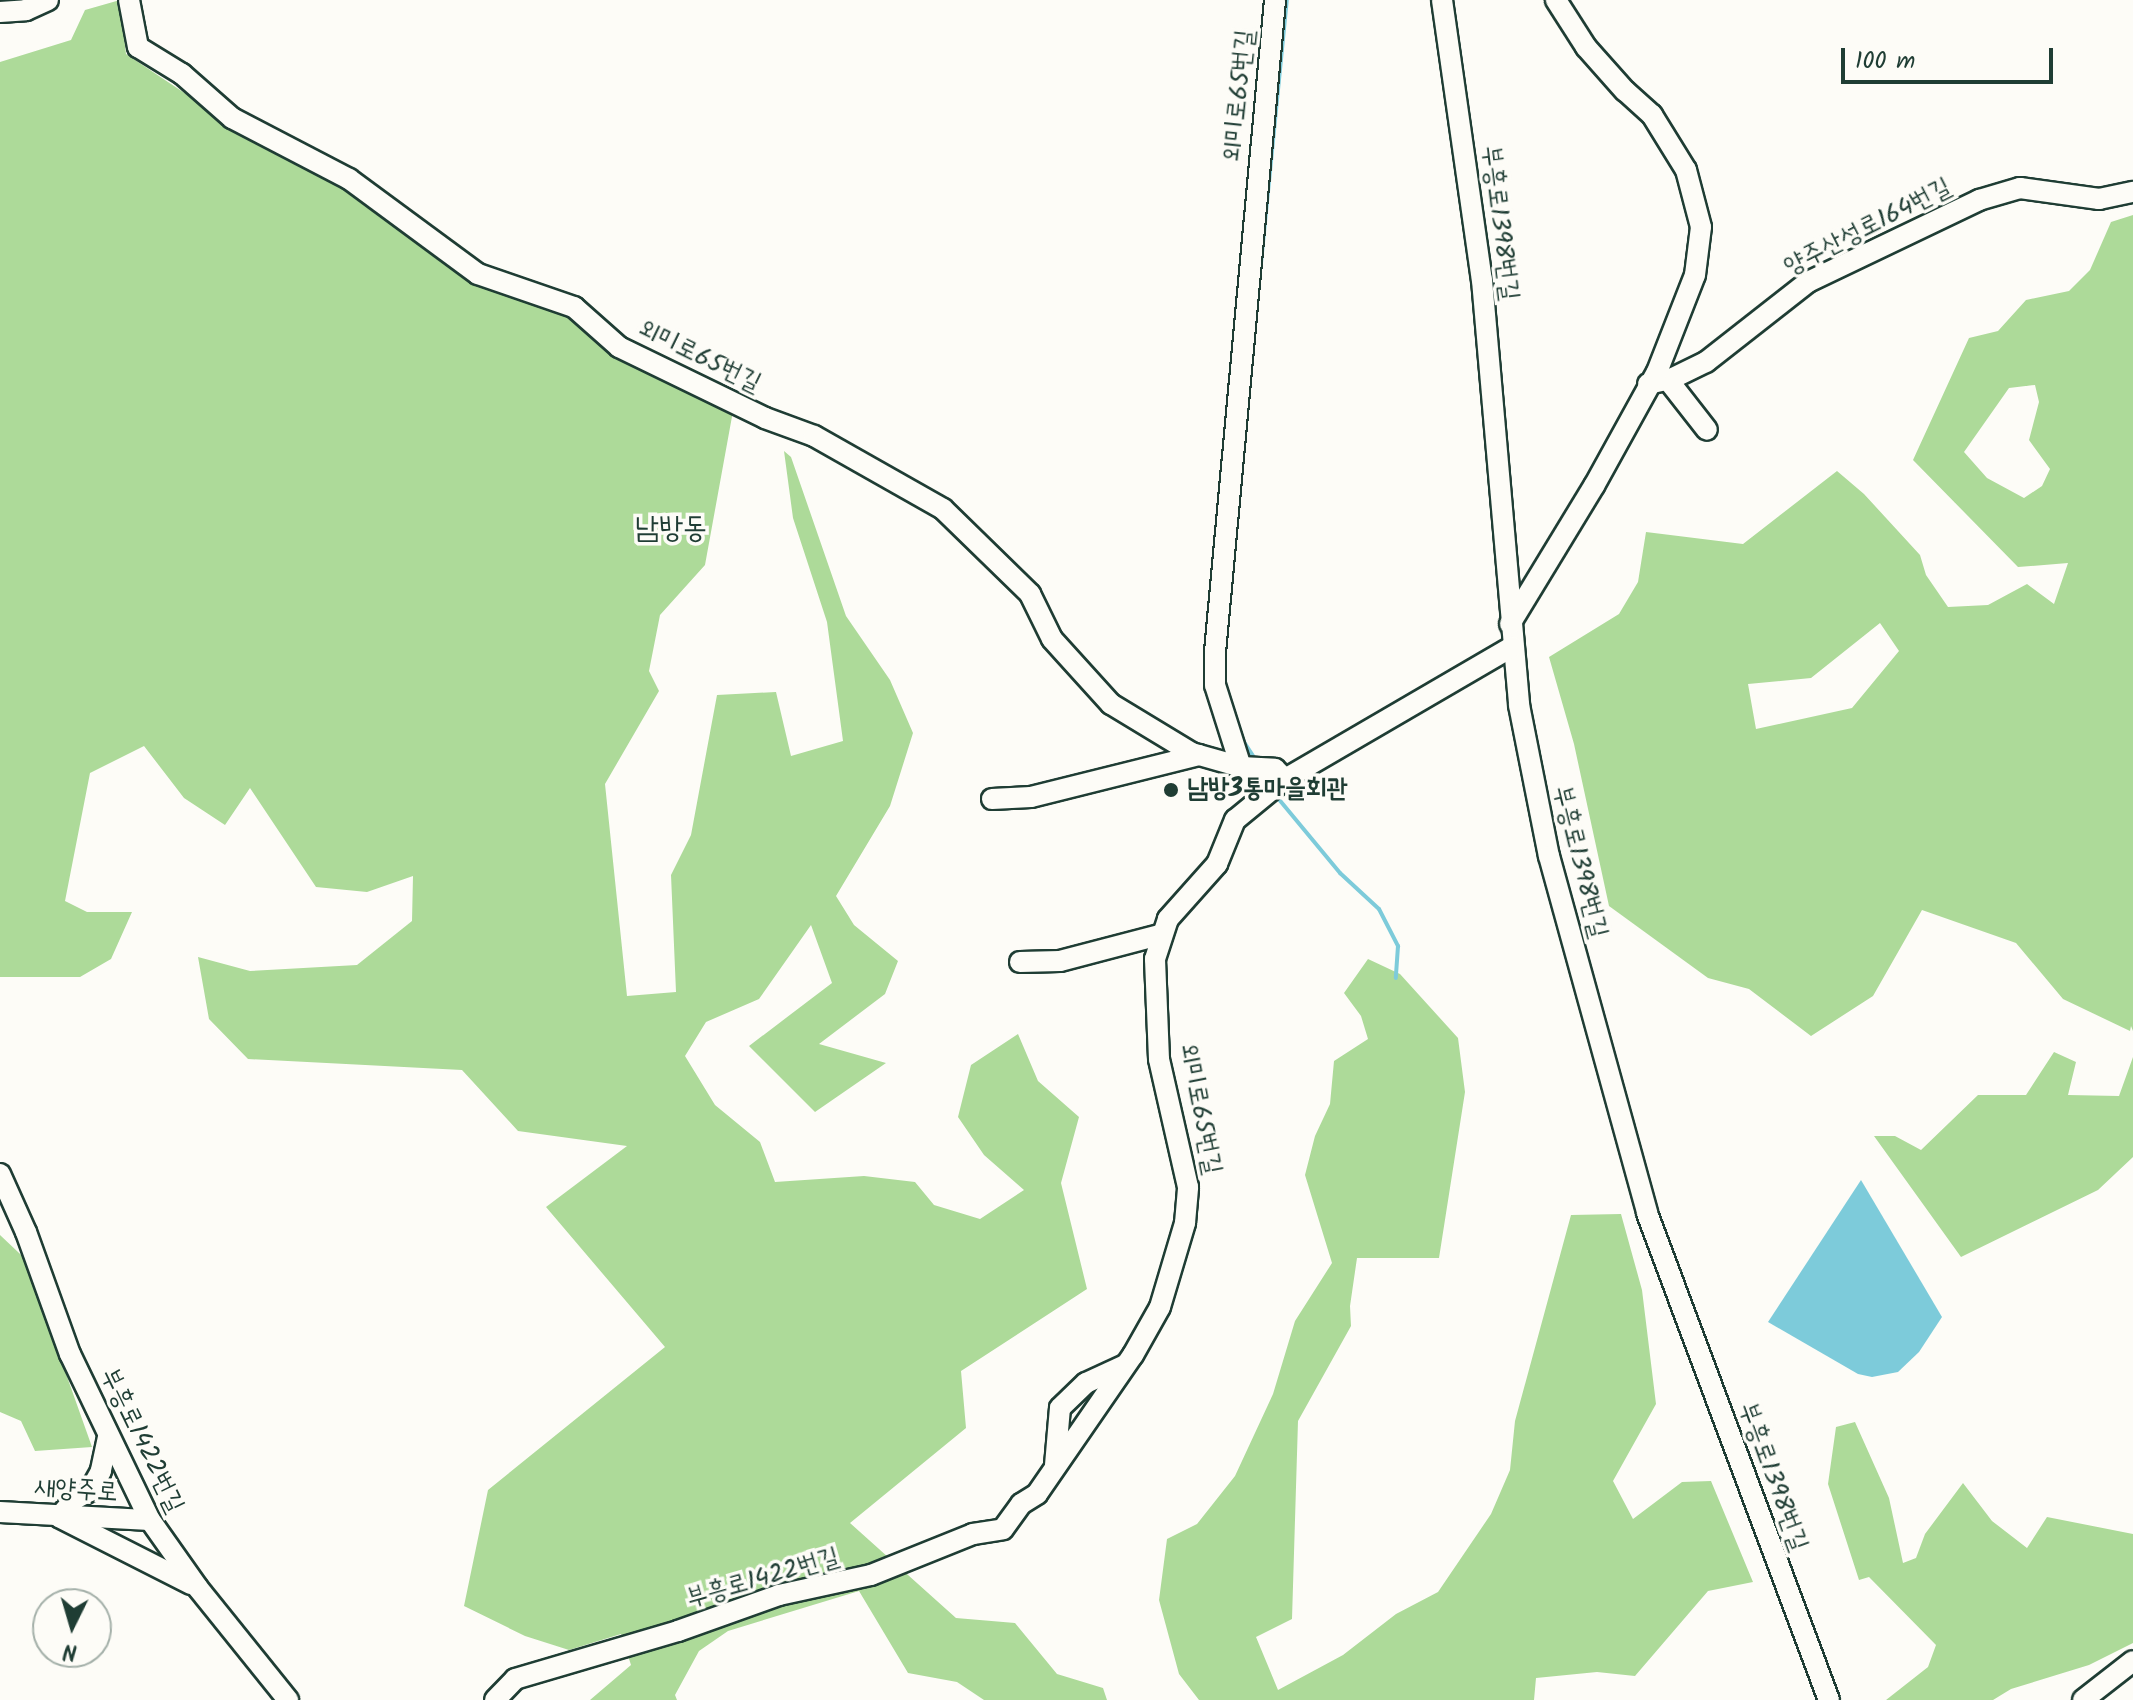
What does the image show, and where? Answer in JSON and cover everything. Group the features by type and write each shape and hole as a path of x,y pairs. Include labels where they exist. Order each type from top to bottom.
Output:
{"street":[{"path":"0,12 26,10 48,0"},
{"name":"외미로65번길","path":"129,0 138,47 182,74 232,118 349,179 478,274 574,307 619,347 708,392 814,436 943,509 1030,594 1052,639 1111,704 1199,755 1264,777"},
{"name":"외미로65번길","path":"1264,777 1215,685 1215,652 1275,0"},
{"name":"부흥로1398번길","path":"1442,0 1482,280 1512,647 1530,776 1647,1213 1829,1700"},
{"path":"1510,624 1658,379 1695,275 1701,227 1686,170 1652,115 1625,91 1586,47 1556,0"},
{"name":"양주산성로164번길","path":"1658,379 1706,362 1808,282 1979,200 2020,188 2099,199 2133,192"},
{"path":"1658,379 1707,430"},
{"name":"외미로65번길","path":"1037,1494 1125,1365 1160,1307 1185,1223 1188,1187 1159,1059 1155,959 1168,919 1217,864 1235,820 1264,777 1512,647"},
{"name":"외미로65번길","path":"992,799 1031,797 1199,755"},
{"path":"1020,962 1060,961 1163,934"},
{"name":"부흥로1422번길","path":"0,1174 26,1232 70,1354 150,1520 198,1588 288,1700"},
{"path":"1055,1465 1060,1408 1086,1383 1125,1365"},
{"path":"108,1437 101,1471 90,1491 75,1499 59,1517 198,1588"},
{"name":"부흥로1422번길","path":"495,1700 515,1679 678,1631 779,1595 871,1575 973,1534 1003,1529 1021,1504 1037,1494"},
{"name":"새양주로","path":"0,1512 150,1520"},
{"path":"2083,1700 2133,1661"}],"green space":[{"path":"120,0 126,54 213,112 335,184 477,278 560,311 622,354 733,411 705,565 660,615 649,671 659,691 605,784 627,996 676,992 671,875 691,835 717,695 776,692 791,756 843,741 827,622 793,518 784,451 791,457 846,616 890,680 913,733 890,806 836,896 854,925 898,961 885,994 819,1044 886,1063 815,1112 749,1046 832,983 811,925 759,999 706,1022 685,1056 715,1105 760,1142 775,1182 864,1176 915,1182 934,1205 980,1219 1024,1190 984,1155 958,1117 971,1065 1018,1034 1038,1081 1079,1117 1061,1183 1087,1289 961,1371 966,1428 850,1523 956,1618 1015,1623 1057,1674 1103,1688 1107,1700 984,1700 957,1682 908,1673 859,1591 728,1631 699,1651 675,1695 677,1700 590,1700 631,1665 621,1634 569,1650 525,1636 464,1606 488,1490 665,1347 546,1207 627,1146 518,1131 462,1070 248,1059 209,1019 198,957 250,971 357,965 412,921 413,876 367,892 316,887 250,788 225,825 184,798 144,746 90,773 65,901 87,912 132,912 111,959 80,977 0,977 0,62 71,40 85,10"},
{"path":"2133,215 2133,1031 2131,1026 2130,1031 2063,999 2016,943 1922,910 1873,996 1811,1036 1749,989 1708,978 1609,906 1574,744 1549,657 1619,614 1638,582 1646,532 1743,544 1837,471 1864,494 1920,555 1926,575 1948,607 1988,605 2027,584 2054,604 2068,563 2018,567 1913,460 1969,338 1998,331 2026,300 2069,291 2090,270 2111,222","holes":["2035,385 2039,402 2029,440 2050,469 2042,486 2024,498 1987,478 1964,452 2009,388","1880,623 1899,651 1852,708 1756,729 1748,684 1811,678"]},
{"path":"1368,959 1400,974 1458,1038 1465,1092 1439,1258 1357,1258 1350,1306 1351,1326 1298,1421 1292,1619 1256,1637 1278,1690 1343,1655 1396,1614 1438,1592 1491,1514 1510,1470 1515,1421 1571,1215 1621,1214 1642,1290 1656,1404 1613,1481 1633,1519 1682,1482 1711,1481 1753,1582 1708,1591 1635,1676 1597,1672 1536,1678 1534,1700 1199,1700 1179,1674 1159,1600 1167,1539 1197,1524 1235,1476 1273,1394 1295,1321 1332,1263 1305,1175 1315,1136 1330,1104 1334,1061 1368,1039 1361,1016 1344,993"},
{"path":"2054,1052 2076,1062 2068,1095 2119,1096 2133,1057 2133,1157 2098,1190 1961,1257 1874,1136 1895,1136 1921,1150 1978,1095 2026,1095"},
{"path":"0,1235 37,1270 65,1371 92,1447 35,1451 21,1421 0,1412"},
{"path":"1855,1422 1889,1498 1903,1563 1916,1558 1925,1534 1963,1483 1992,1521 2027,1548 2047,1517 2133,1534 2133,1643 2089,1665 2011,1689 1993,1700 1886,1700 1928,1667 1936,1645 1869,1577 1859,1580 1828,1484 1836,1427"}],"water":[{"path":"1861,1180 1942,1317 1919,1352 1898,1372 1872,1377 1858,1374 1768,1322"}],"waterway":[{"path":"1261,263 1287,0"},
{"path":"1234,550 1245,431"},
{"path":"1236,720 1244,742 1257,762"},
{"path":"1277,797 1340,873 1379,909 1398,946 1396,978"}],"place":[{"name":"남방3통마을회관","path":"1171,790"}],"district":[{"name":"남방동","path":"671,529"}]}
